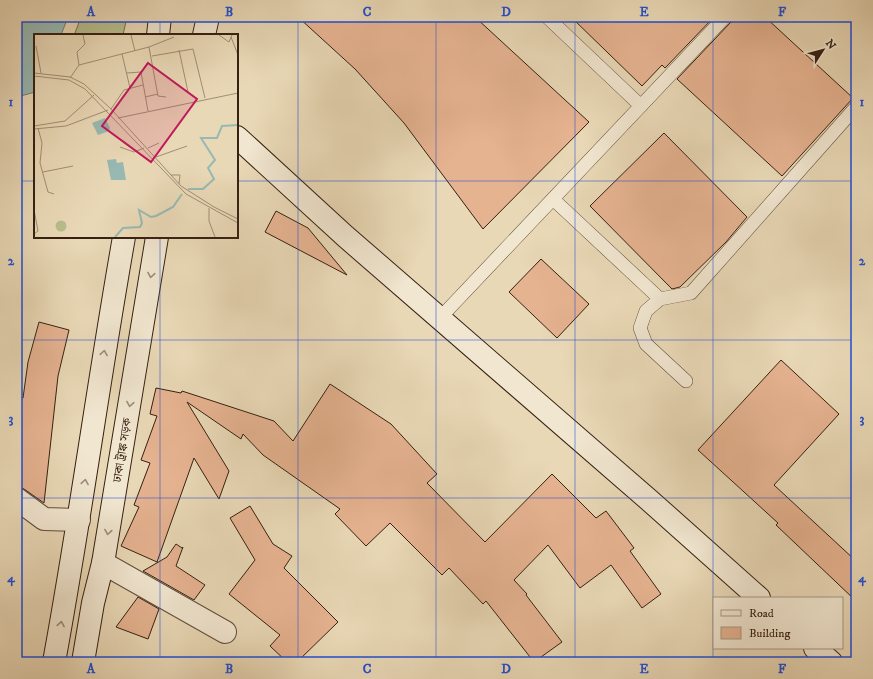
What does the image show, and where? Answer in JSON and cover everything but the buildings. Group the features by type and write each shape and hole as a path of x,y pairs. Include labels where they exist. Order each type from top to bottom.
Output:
{"main road":[{"path":"158,34 160,17"},
{"path":"204,34 208,17"},
{"path":"238,138 345,236 758,597"},
{"path":"54,662 124,238"},
{"name":"ঢাকা ট্রাঙ্ক সড়ক","path":"83,662 93,603 103,563 157,238"},
{"path":"17,499 44,519 78,520"},
{"path":"103,563 225,632"},
{"path":"816,649 831,662"}],"lane":[{"path":"547,17 640,106"},
{"path":"440,318 725,17"},
{"path":"686,381 646,344 640,328 646,311 660,299 691,293 856,107"},
{"path":"554,199 660,299"}],"green space":[{"path":"81,17 127,17 123,34 75,33"}],"water":[{"path":"17,17 68,17 61,34 34,34 34,92 17,97"}]}
